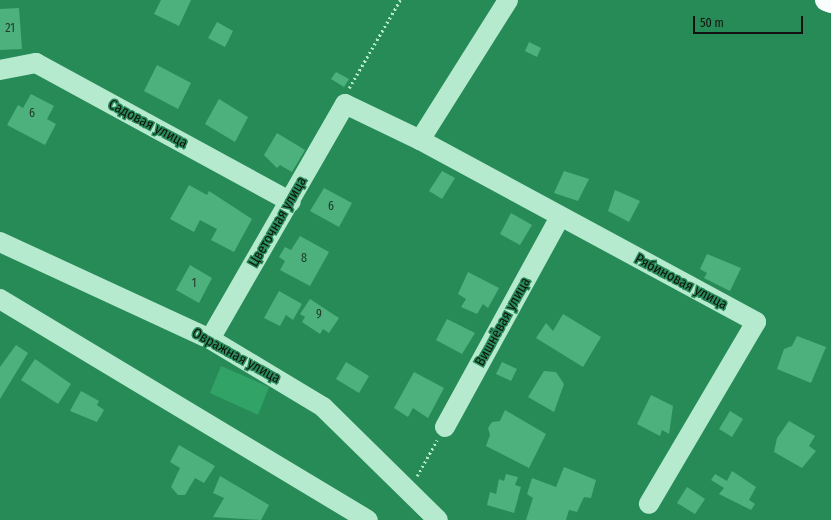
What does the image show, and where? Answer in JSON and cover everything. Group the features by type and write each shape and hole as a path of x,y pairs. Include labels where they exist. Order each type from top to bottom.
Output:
{"main road":[{"path":"826,0 831,2"}],"street":[{"path":"420,140 500,3"},
{"name":"Садовая улица","path":"0,70 36,63 291,202"},
{"name":"Рябиновая улица","path":"346,104 420,140 756,322 648,504"},
{"name":"Цветочная улица","path":"210,339 291,202 346,104"},
{"name":"Вишнёвая улица","path":"445,427 560,217"},
{"name":"Овражная улица","path":"0,242 210,339 324,407 410,489 438,520"},
{"path":"0,299 368,520"}],"path":[{"path":"346,104 348,89 400,0"},
{"path":"410,489 445,427"}],"green space":[{"path":"221,366 269,387 258,415 210,393"}],"building":[{"path":"161,0 191,0 179,26 154,14"},
{"path":"19,8 22,49 0,50 0,9"},
{"path":"217,22 233,31 225,47 208,38"},
{"path":"529,42 541,48 537,57 525,51"},
{"path":"157,65 191,83 178,109 144,91"},
{"path":"336,72 349,79 344,87 331,79"},
{"path":"31,94 54,106 47,119 56,124 45,145 7,125 18,105 23,108"},
{"path":"219,99 248,117 235,142 205,124"},
{"path":"277,133 305,150 292,172 280,165 277,168 264,155"},
{"path":"442,171 455,178 442,199 429,191"},
{"path":"564,171 589,179 578,201 554,193"},
{"path":"189,185 207,195 209,191 252,219 234,252 211,240 217,229 200,220 194,232 170,219"},
{"path":"324,188 352,203 339,227 310,211"},
{"path":"615,190 640,201 629,222 608,211"},
{"path":"511,213 532,225 520,245 500,234"},
{"path":"300,236 329,252 310,286 280,270 285,261 279,257 285,247 291,250"},
{"path":"707,254 741,268 730,291 704,278 707,273 700,269"},
{"path":"190,265 212,278 199,303 176,290"},
{"path":"468,272 499,288 488,308 483,304 477,314 461,307 466,299 458,294"},
{"path":"279,291 302,304 293,320 286,315 280,326 264,318"},
{"path":"310,299 339,318 329,333 323,329 320,334 302,322 305,317 300,314"},
{"path":"563,314 601,337 583,367 536,338 546,323 553,331"},
{"path":"447,319 475,333 462,354 436,340"},
{"path":"797,336 826,347 811,383 777,369 784,349 792,346"},
{"path":"16,345 28,353 0,399 0,367"},
{"path":"35,359 71,384 58,404 21,380"},
{"path":"346,362 369,376 359,393 336,379"},
{"path":"502,362 517,369 511,381 496,374"},
{"path":"544,371 556,372 564,384 554,412 528,397"},
{"path":"414,372 444,388 428,418 413,408 408,417 394,408"},
{"path":"81,391 99,401 97,405 104,410 97,422 70,411"},
{"path":"651,395 673,406 669,434 662,430 660,436 637,424"},
{"path":"505,410 546,434 529,468 486,446 490,435 488,428 492,422 500,421"},
{"path":"730,411 743,419 732,437 719,429"},
{"path":"789,421 815,436 809,446 816,451 802,468 774,452 777,438"},
{"path":"179,445 215,466 204,483 195,478 185,495 178,495 171,487 180,468 170,462"},
{"path":"564,467 596,480 591,498 584,497 577,512 569,510 566,520 526,520 533,498 527,494 532,478 556,487"},
{"path":"732,471 756,487 749,500 755,504 751,510 719,494 724,488 711,480 715,474 727,481"},
{"path":"506,474 518,477 515,485 521,487 514,513 487,505 490,492 496,494 499,479 504,481"},
{"path":"220,476 269,505 261,520 213,517 224,498 213,493"},
{"path":"687,487 705,499 695,514 677,503"}]}
